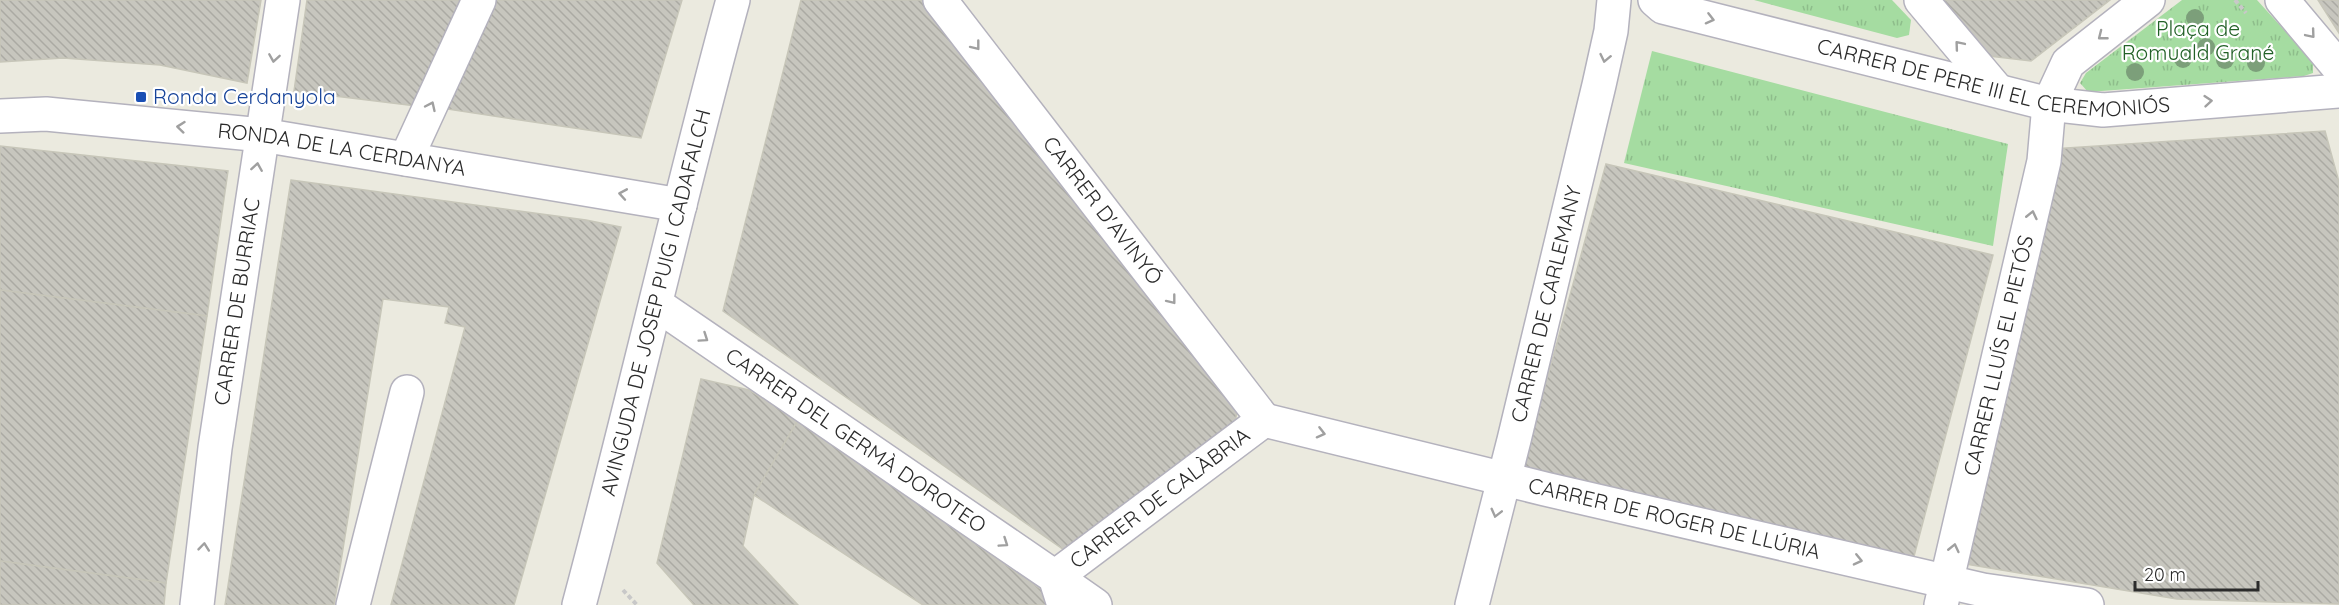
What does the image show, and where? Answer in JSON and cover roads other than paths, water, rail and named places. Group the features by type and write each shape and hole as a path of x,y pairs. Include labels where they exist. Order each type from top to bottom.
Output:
{"street":[{"name":"CARRER DE BURRIAC","path":"197,605 215,448 283,0"},
{"path":"406,159 479,0"},
{"name":"AVINGUDA DE JOSEP PUIG I CADAFALCH","path":"579,605 681,205 695,137 733,0"},
{"name":"CARRER D'AVINYÓ","path":"940,0 1264,420"},
{"name":"CARRER DE CARLEMANY","path":"1472,605 1599,85 1611,31 1614,0"},
{"name":"CARRER DE PERE III EL CEREMONIÓS","path":"1655,0 1663,7 2049,104 2103,110 2339,91"},
{"path":"1921,0 1997,90"},
{"name":"CARRER LLUÍS EL PIETÓS","path":"1944,593 2044,161 2049,104 2068,63 2148,0"},
{"path":"2282,0 2339,68"},
{"name":"RONDA DE LA CERDANYA","path":"0,116 46,114 262,135 681,205"},
{"name":"CARRER DEL GERMÀ DOROTEO","path":"656,304 1059,591 1095,605"},
{"path":"353,605 407,392"},
{"name":"CARRER DE ROGER DE LLÚRIA","path":"1264,420 1504,477 1944,593 1983,590 2087,605"},
{"name":"CARRER DE CALÀBRIA","path":"1059,591 1264,420"}],"place":[{"name":"Ronda Cerdanyola","path":"141,97"}],"park label":[{"name":"Plaça de Romuald Grané","path":"2198,41"}]}
